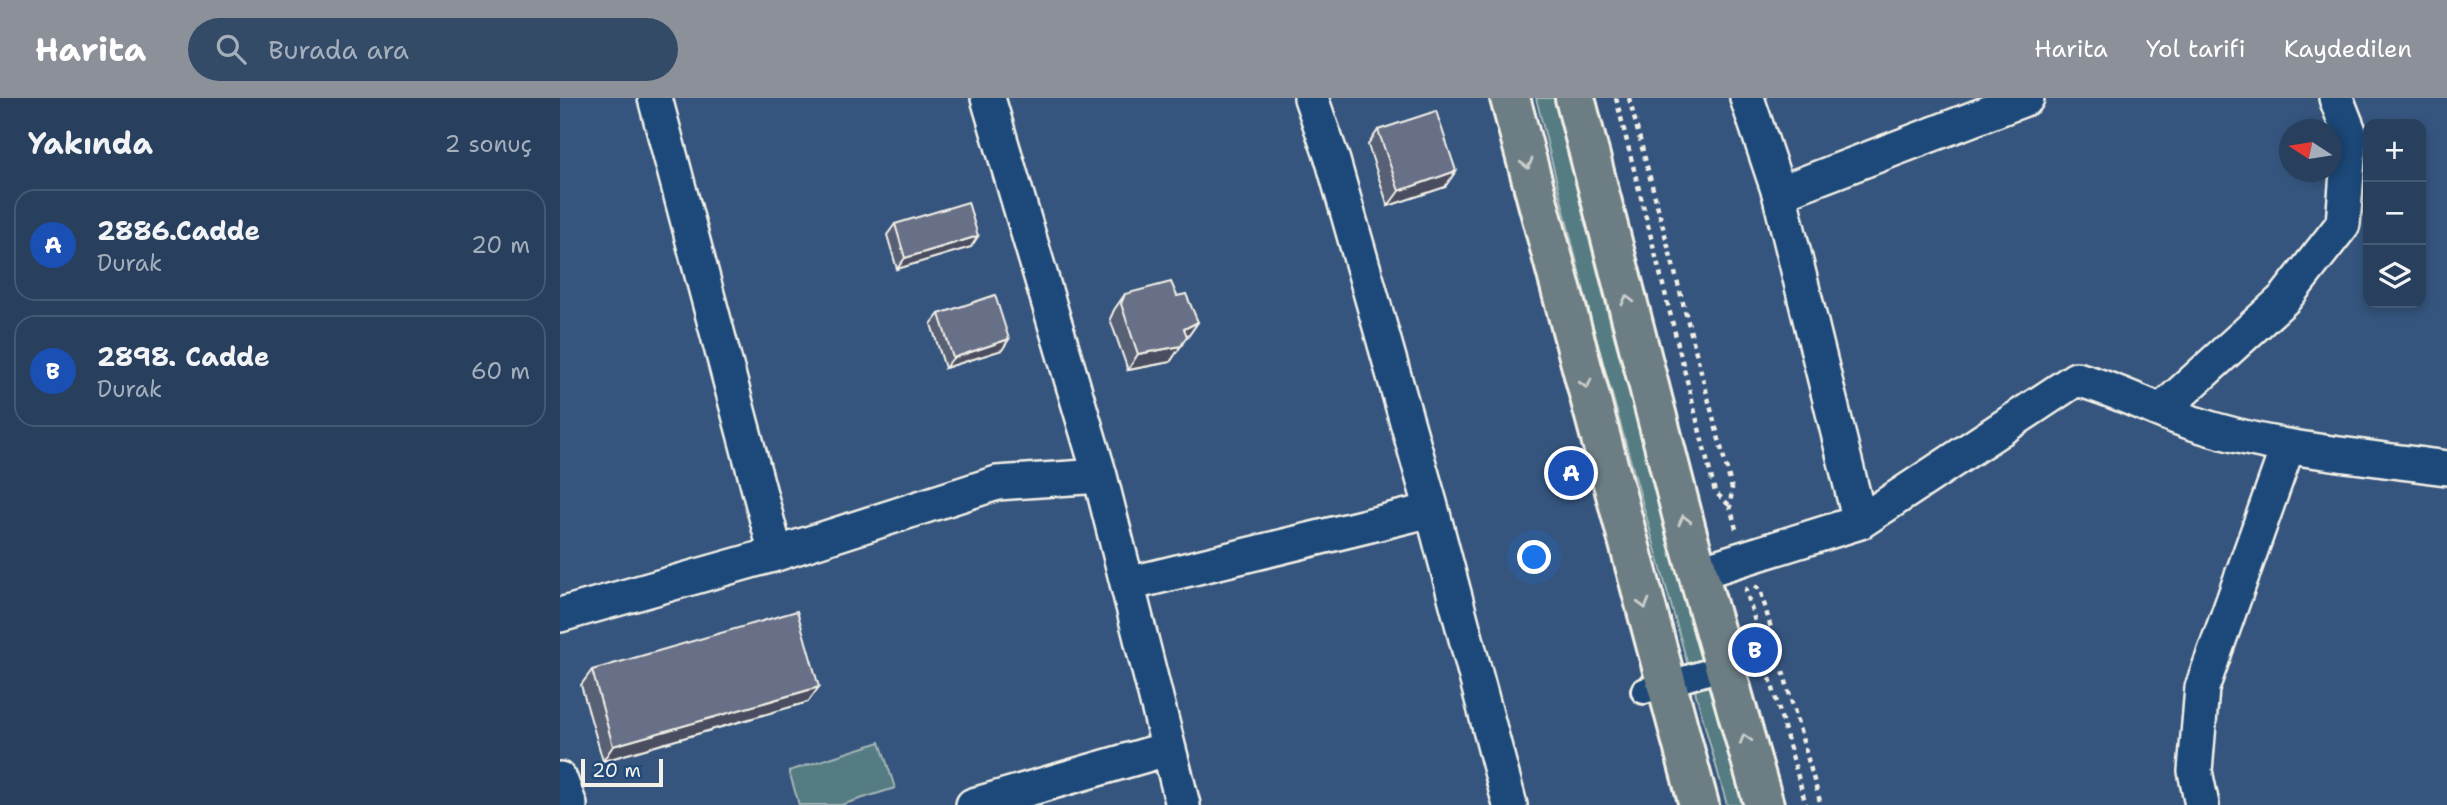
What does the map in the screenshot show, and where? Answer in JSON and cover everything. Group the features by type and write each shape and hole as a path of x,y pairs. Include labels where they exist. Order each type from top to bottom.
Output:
{"main road":[{"path":"1510,98 1655,688 1699,805"},
{"path":"1575,98 1764,805"}],"street":[{"path":"655,98 776,554"},
{"path":"988,98 1100,476 1183,805"},
{"path":"1311,98 1334,161 1432,510 1510,805"},
{"path":"1747,98 1779,193 1860,522"},
{"path":"1779,193 2026,98"},
{"path":"2162,410 2286,298 2343,224 2350,134 2336,98"},
{"path":"1700,572 1860,522 2076,379 2108,387 2190,422 2288,446 2447,468"},
{"path":"2202,805 2195,771 2202,688 2288,446"},
{"path":"560,615 776,554 997,483 1100,476"},
{"path":"1128,584 1432,510"},
{"path":"1655,688 1773,652"},
{"path":"973,805 1167,749"},
{"path":"560,779 570,805"}],"path":[{"path":"1616,98 1715,492 1730,506 1732,489 1629,98"},
{"path":"1806,805 1773,652 1760,589 1751,584 1746,590 1773,652 1821,805"}],"green space":[{"path":"1536,98 1554,98 1611,326 1746,805 1727,805 1591,319"},
{"path":"880,742 895,788 841,805 799,805 789,771"}],"building":[{"path":"1436,111 1456,171 1399,191 1378,130"},
{"path":"968,202 978,236 905,258 895,224"},
{"path":"1171,282 1177,296 1186,294 1198,322 1184,329 1187,336 1181,346 1138,354 1121,304 1125,294"},
{"path":"995,295 1009,339 953,358 939,314"},
{"path":"797,611 819,687 613,746 592,670"}],"place":[{"name":"2886.Cadde","path":"1571,473"},
{"name":"2898. Cadde","path":"1755,650"}]}
